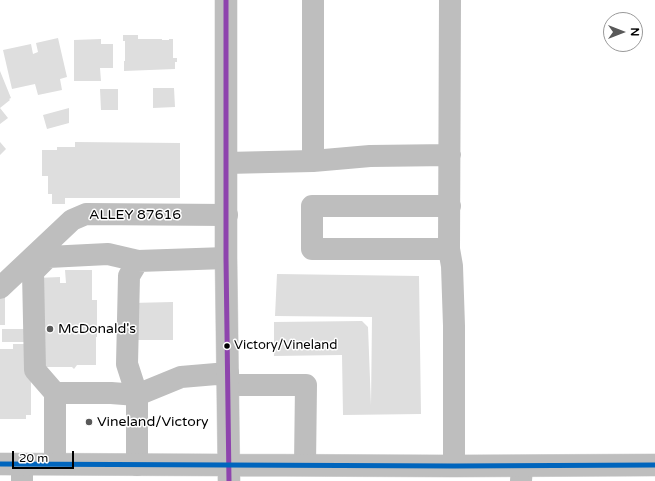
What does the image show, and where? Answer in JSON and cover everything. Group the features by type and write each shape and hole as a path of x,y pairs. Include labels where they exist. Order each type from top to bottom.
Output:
{"main road":[{"path":"226,0 226,258 229,473"},
{"path":"313,0 313,161"},
{"path":"450,0 449,249 452,266 454,326 454,466"},
{"path":"226,163 313,161 370,156 450,155"},
{"path":"449,249 312,249 312,206 450,206"},
{"name":"ALLEY 87616","path":"0,288 72,220 86,214 227,215"},
{"path":"55,464 54,393 35,370 33,272 48,257 108,254 138,261 226,258"},
{"path":"137,465 137,395 127,364 129,276 138,261"},
{"path":"54,393 111,392 137,395 181,378 228,379 306,385 306,465"},
{"path":"0,464 22,472 55,464 137,465 229,473 306,465 454,466 522,474 655,465"}],"building":[{"path":"123,35 138,35 138,39 173,39 173,58 177,58 177,62 175,62 175,69 124,71 125,41 123,41"},
{"path":"58,38 67,77 60,79 62,90 38,95 35,84 12,89 3,50 31,44 33,54 38,52 36,43"},
{"path":"101,39 101,44 113,44 113,68 100,68 101,81 74,81 74,40"},
{"path":"0,71 11,98 0,108"},
{"path":"153,88 174,88 175,107 153,108"},
{"path":"100,89 118,89 118,110 101,110"},
{"path":"0,108 8,118 0,124"},
{"path":"69,108 69,123 47,129 43,115"},
{"path":"0,142 6,149 0,155"},
{"path":"75,142 180,143 180,198 65,198 65,204 52,204 52,194 48,194 48,176 42,176 42,150 57,150 57,147 75,147"},
{"path":"65,270 92,270 92,300 97,300 96,365 77,365 74,369 72,367 42,367 37,278 60,277 60,283 66,283"},
{"path":"277,274 419,276 421,414 343,415 342,355 274,356 274,322 362,321 368,327 371,406 372,317 275,316"},
{"path":"0,297 5,297 5,325 0,325"},
{"path":"173,302 173,340 131,340 131,303"},
{"path":"2,329 25,329 26,342 2,342"},
{"path":"13,344 31,344 31,415 26,415 26,419 0,419 0,349 13,349"}],"transit line":[{"path":"226,0 226,258 229,481"},
{"path":"0,464 454,466 655,465"}],"place":[{"name":"McDonald's","path":"50,329"},
{"name":"Victory/Vineland","path":"227,346"},
{"name":"Vineland/Victory","path":"89,422"}]}
